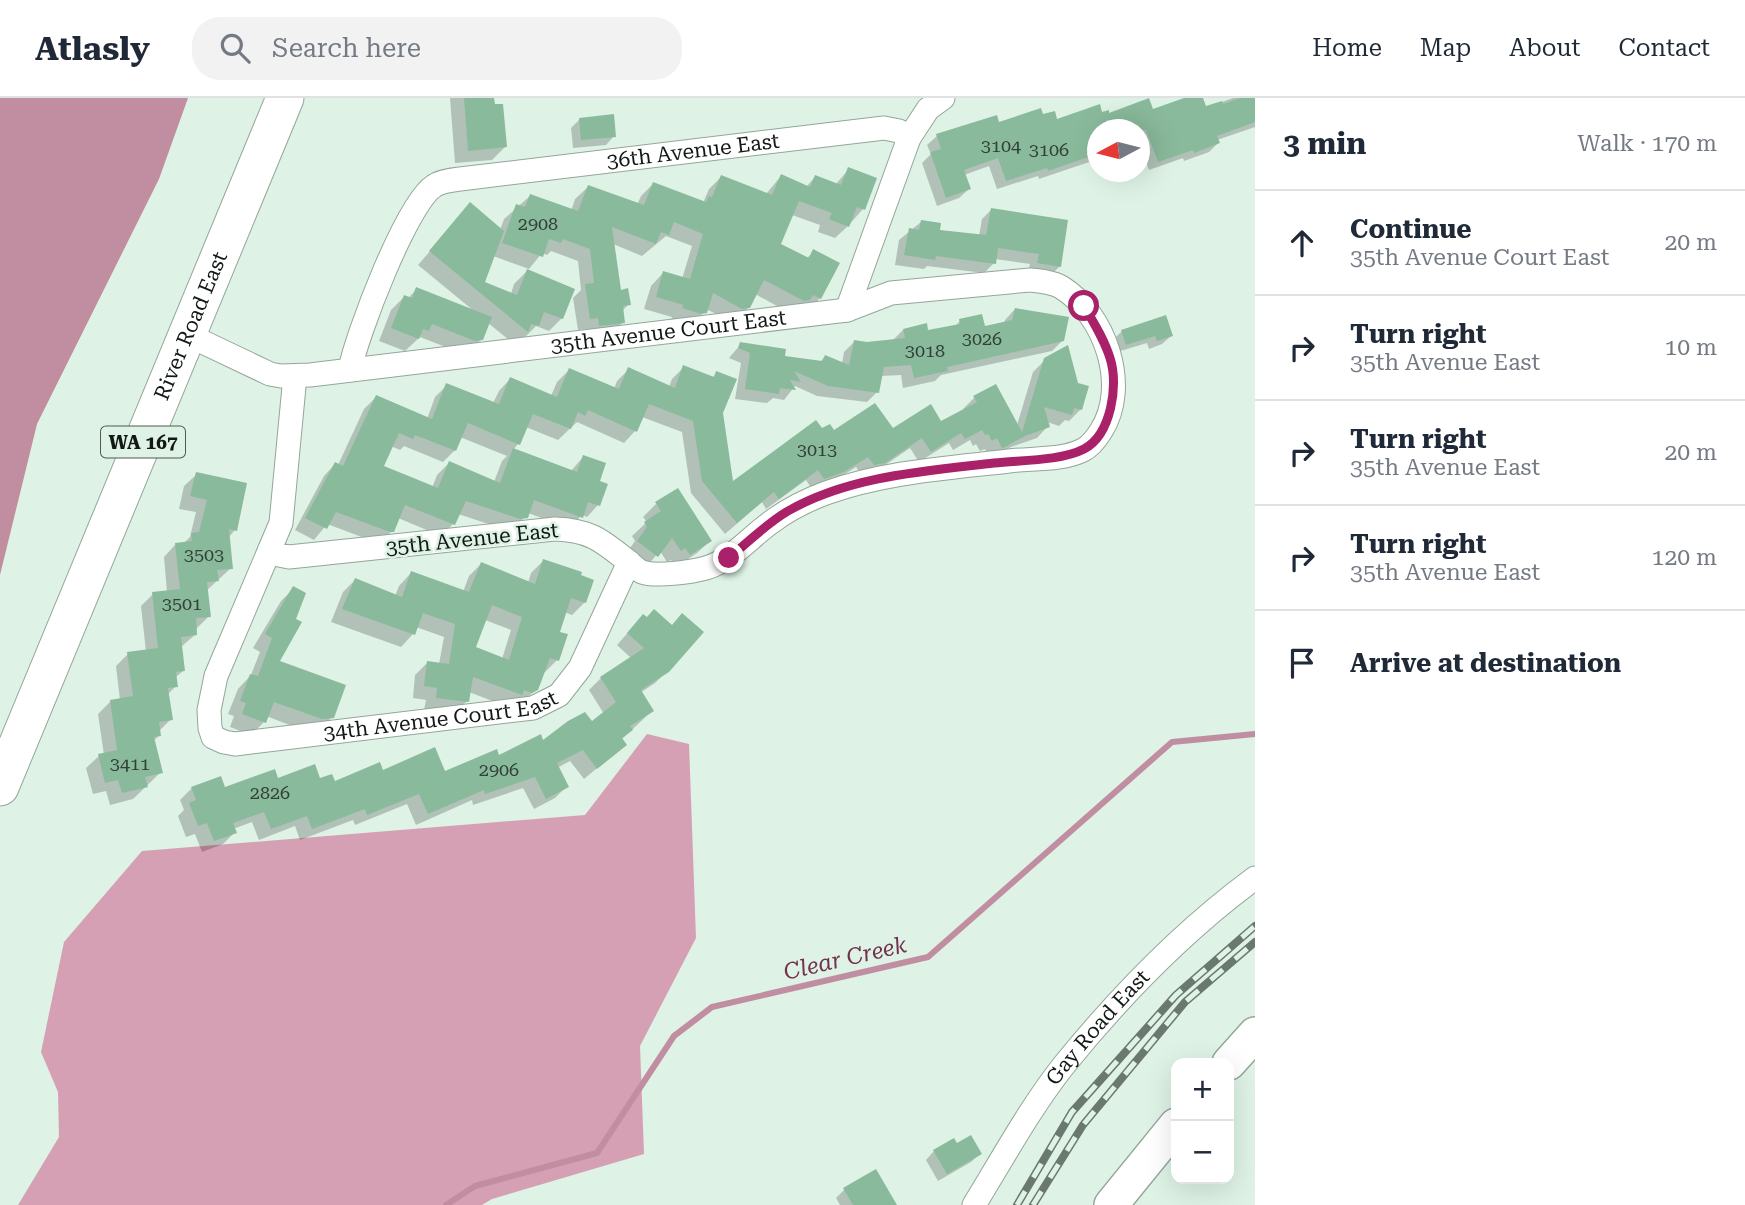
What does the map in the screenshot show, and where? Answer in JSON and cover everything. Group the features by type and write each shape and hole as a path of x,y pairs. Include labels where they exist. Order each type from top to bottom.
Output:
{"main road":[{"name":"River Road East","path":"0,787 285,98"},
{"path":"1233,1058 1255,1034"},
{"path":"1111,1205 1171,1131"}],"street":[{"path":"847,310 909,138 928,110 943,98"},
{"name":"36th Avenue East","path":"350,370 362,325 383,275 415,208 433,186 460,179 884,128 898,131 909,138"},
{"name":"35th Avenue Court East","path":"188,335 270,374 295,376 847,310 891,293 1030,280 1045,281 1060,287 1084,306 1103,337 1112,362"},
{"name":"35th Avenue East","path":"270,549 289,557 555,528 587,533 600,539 642,572 706,568 729,558 789,510 826,493 884,478 1055,457 1083,450 1093,443 1108,420 1112,400 1112,362"},
{"path":"270,549 281,523 295,376"},
{"name":"34th Avenue Court East","path":"270,549 216,676 209,710 213,737 235,744 533,708 559,695 580,668 629,562"},
{"name":"Gay Road East","path":"974,1205 1064,1066 1160,957 1221,903 1255,878"}],"shaded area":[{"path":"0,98 188,98 159,179 37,424 0,575"},
{"path":"647,734 689,744 696,938 640,1046 644,1154 492,1199 482,1205 18,1205 59,1137 58,1092 41,1052 64,942 142,851 585,815"}],"building":[{"path":"464,98 494,98 495,104 503,104 507,147 468,151"},
{"path":"1149,98 1153,109 1184,98 1203,98 1206,106 1240,98 1255,98 1255,122 1217,136 1220,143 1194,153 1193,150 1158,162 1150,141 1150,119 1087,119 1087,157 1048,171 1047,168 1006,181 998,158 964,170 971,189 946,198 930,152 941,149 936,134 997,115 999,122 1041,108 1043,114 1055,111 1057,119 1100,104 1102,112 1109,110 1109,113"},
{"path":"614,114 616,137 581,140 579,118"},
{"path":"848,167 877,178 865,210 857,207 849,227 829,219 832,213 799,201 781,244 809,258 813,249 840,263 821,299 813,295 810,300 804,301 764,280 750,308 742,309 713,293 707,313 701,314 682,308 684,305 656,297 663,271 690,279 703,234 674,222 669,235 661,232 656,244 612,227 621,290 628,288 631,305 623,306 625,323 599,326 598,318 590,319 585,284 594,283 590,249 563,239 561,243 549,239 543,257 502,243 516,204 525,207 530,194 578,211 588,185 644,205 653,182 706,202 709,196 712,197 721,175 772,195 781,174 810,187 815,175 841,185"},
{"path":"470,202 504,231 485,282 517,295 527,269 575,289 563,319 544,312 539,326 531,324 528,332 429,251"},
{"path":"991,208 1068,220 1061,267 1037,263 1039,254 998,248 996,264 936,256 935,260 904,255 909,228 919,230 921,220 941,223 940,230 986,235"},
{"path":"416,287 492,317 483,340 475,341 432,324 429,331 423,329 419,339 391,328 404,295 412,298"},
{"path":"1015,308 1069,317 1064,341 947,367 948,371 914,378 911,365 884,367 879,393 828,386 794,371 801,382 790,380 796,390 780,388 779,394 745,389 750,353 738,348 740,342 786,349 785,356 822,361 825,355 849,365 854,340 867,342 905,338 903,329 927,323 928,330 960,324 959,319 982,314 985,326 1012,320"},
{"path":"1166,315 1173,336 1157,341 1155,336 1126,345 1121,330"},
{"path":"1068,345 1078,383 1089,386 1082,410 1074,408 1072,415 1044,407 1050,427 1002,448 997,438 992,441 982,430 965,439 961,433 931,452 922,438 885,463 874,465 868,457 844,472 824,479 818,470 779,499 774,492 737,523 702,481 693,421 649,404 637,432 588,410 585,416 578,412 571,429 533,414 520,445 468,423 456,451 415,435 413,439 399,433 384,466 438,488 449,461 500,483 513,448 577,472 583,455 606,463 600,481 608,484 600,506 588,502 583,518 534,500 528,518 520,519 466,501 455,525 405,505 394,532 336,512 327,529 305,518 335,462 343,466 376,395 432,419 446,383 499,404 510,377 557,397 569,368 619,389 628,367 675,388 683,365 714,377 716,371 737,379 723,413 733,481 816,420 822,428 830,424 834,430 875,403 893,428 931,404 941,421 977,402 973,396 996,384 1022,432 1044,358"},
{"path":"196,472 247,483 237,531 229,529 233,569 217,570 219,581 207,582 211,617 196,618 197,635 181,637 185,671 176,672 178,687 168,688 173,720 159,722 161,736 154,737 163,773 145,777 148,787 122,793 118,780 105,783 98,754 117,750 110,700 133,696 127,652 158,648 152,592 180,589 175,543 192,541 191,533 199,532 207,500 190,496"},
{"path":"678,488 712,541 690,555 685,548 681,551 672,538 658,557 637,541 647,527 644,522 661,511 655,502"},
{"path":"543,559 582,572 581,575 594,580 586,603 571,598 560,632 568,634 559,661 550,658 538,690 532,693 524,690 522,695 473,677 469,702 436,698 437,688 424,686 427,661 449,664 455,624 423,613 415,635 342,609 355,578 402,597 411,571 469,592 481,562 535,584","holes":["492,605 522,617 509,660 476,647"]},
{"path":"293,586 306,593 296,619 302,622 280,661 346,685 334,718 322,719 274,702 266,723 242,714 246,703 240,701 250,674 258,676 272,638 265,634"},
{"path":"654,609 672,625 682,613 704,632 669,672 641,690 654,711 630,726 633,730 622,738 627,745 597,769 583,750 557,763 569,787 546,799 535,777 485,794 484,790 428,814 419,794 367,815 365,809 312,829 307,816 271,829 264,812 233,823 237,833 214,841 207,823 198,826 189,803 196,800 191,787 221,776 225,787 275,769 278,778 315,764 320,778 332,774 335,781 380,762 383,770 435,747 445,771 497,749 499,755 541,734 543,740 585,712 592,721 616,702 600,677 644,648 627,633 643,614 647,617"},
{"path":"971,1135 982,1154 947,1174 933,1150 954,1138 957,1143"},
{"path":"876,1169 897,1205 853,1205 843,1188"}],"waterway":[{"name":"Clear Creek","path":"446,1205 475,1186 597,1153 674,1036 712,1007 928,957 1172,742 1255,734"}],"railway":[{"path":"1017,1205 1072,1112 1176,995 1255,926"},
{"path":"1033,1205 1083,1125 1185,1002 1255,942"}],"route":[{"path":"729,558 789,510 826,493 884,478 1066,455 1083,450 1093,443 1108,420 1112,400 1112,362 1103,337 1084,306"}]}
